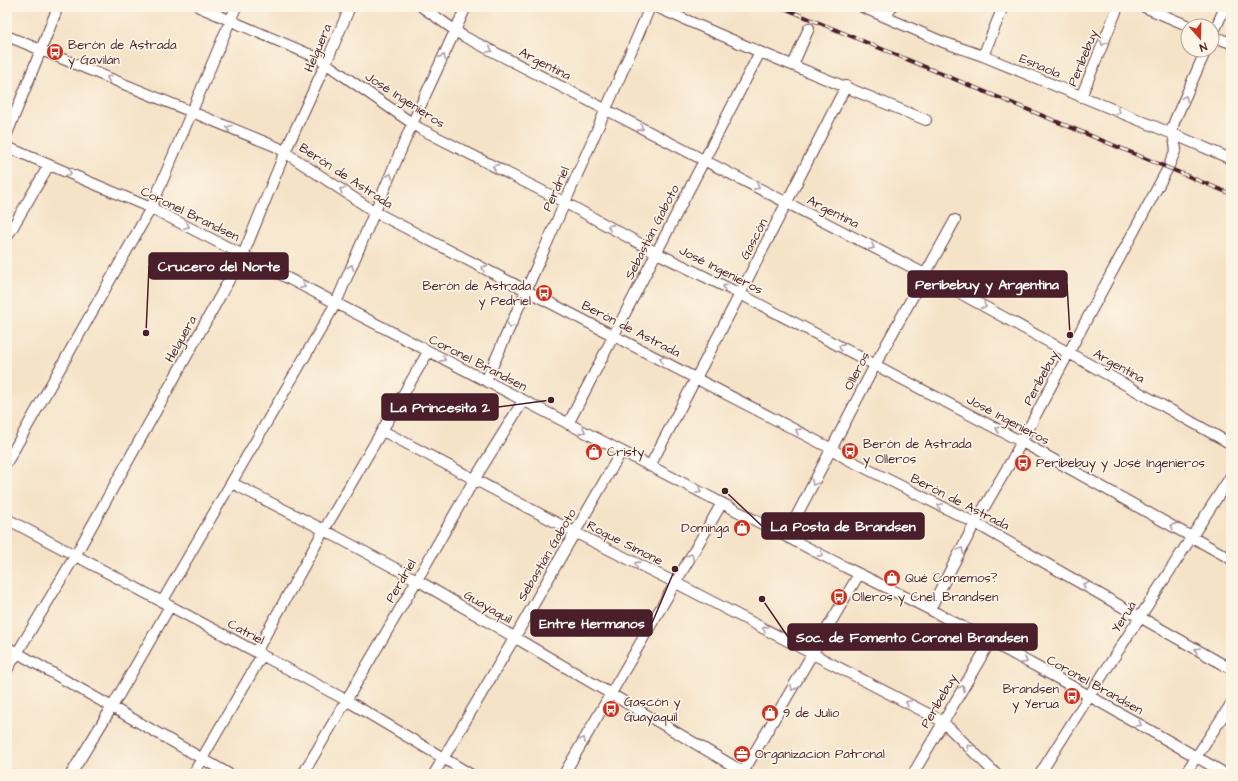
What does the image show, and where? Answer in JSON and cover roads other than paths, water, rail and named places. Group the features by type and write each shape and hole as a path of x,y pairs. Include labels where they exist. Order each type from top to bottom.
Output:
{"street":[{"path":"7,134 58,7"},
{"name":"José Ingenieros","path":"199,7 326,63 412,124 1022,442 1231,559"},
{"path":"7,462 151,208 190,112 236,7"},
{"name":"Helguera","path":"7,670 74,556 243,255 285,152 350,7"},
{"name":"Argentina","path":"422,7 456,31 925,274 1069,352 1231,444"},
{"path":"70,774 112,707 166,604 232,484 336,303 412,124 466,7"},
{"name":"Perdriel","path":"486,381 650,7"},
{"path":"656,7 760,52 926,120"},
{"name":"Esnaola","path":"862,7 943,42 983,56 1174,134 1231,160"},
{"path":"887,17 891,7"},
{"path":"983,56 1004,7"},
{"name":"Peribebuy","path":"1081,97 1118,7"},
{"path":"1144,7 1180,22"},
{"path":"1220,18 1225,7"},
{"path":"794,65 809,28"},
{"name":"Berón de Astrada","path":"7,36 277,147 375,212 614,334 832,449 847,459 975,523 1231,669"},
{"path":"1220,39 1231,43"},
{"name":"Sebastián Gaboto","path":"568,424 760,52"},
{"name":"Peribebuy","path":"930,609 975,523 1022,442 1168,168 1176,150 1173,126 1202,58"},
{"name":"Gascón","path":"650,466 846,86"},
{"name":"Coronel Brandsen","path":"7,147 151,208 243,255 621,452 930,609 1226,774"},
{"path":"7,237 49,165"},
{"name":"Olleros","path":"786,536 875,365 955,220"},
{"path":"193,774 324,530 428,352"},
{"name":"Perdriel","path":"303,774 474,480 523,401"},
{"name":"Roque Simone","path":"383,431 474,480 676,583 942,722 996,774"},
{"name":"Sebastián Gaboto","path":"434,774 515,637 621,452"},
{"name":"Yeruá","path":"1040,774 1088,696 1231,476"},
{"name":"Guayaquil","path":"232,484 324,530 417,580 611,693 744,773"},
{"path":"564,774 722,503"},
{"name":"Catriel","path":"7,519 346,700 470,774"},
{"path":"744,773 859,574"},
{"name":"Peribebuy","path":"913,774 990,642"},
{"path":"7,647 229,774"},
{"path":"1185,774 1231,704"}],"railway":[{"path":"781,7 1231,194"}],"place":[{"name":"Berón de Astrada y Gavilán","path":"55,52"},
{"name":"Berón de Astrada y Pedriel","path":"544,293"},
{"name":"Crucero del Norte","path":"146,333"},
{"name":"Peribebuy y Argentina","path":"1070,335"},
{"name":"La Princesita 2","path":"551,400"},
{"name":"Berón de Astrada y Olleros","path":"850,451"},
{"name":"Cristy","path":"594,452"},
{"name":"Peribebuy y José Ingenieros","path":"1023,463"},
{"name":"La Posta de Brandsen","path":"725,491"},
{"name":"Dominga","path":"742,528"},
{"name":"Entre Hermanos","path":"675,569"},
{"name":"Qué Comemos?","path":"892,578"},
{"name":"Olleros y Cnel. Brandsen","path":"839,597"},
{"name":"Soc. de Fomento Coronel Brandsen","path":"762,599"},
{"name":"Brandsen y Yerua","path":"1072,696"},
{"name":"Gascón y Guayaquil","path":"611,709"},
{"name":"9 de Julio","path":"770,713"},
{"name":"Organizacion Patronal","path":"742,754"}]}
